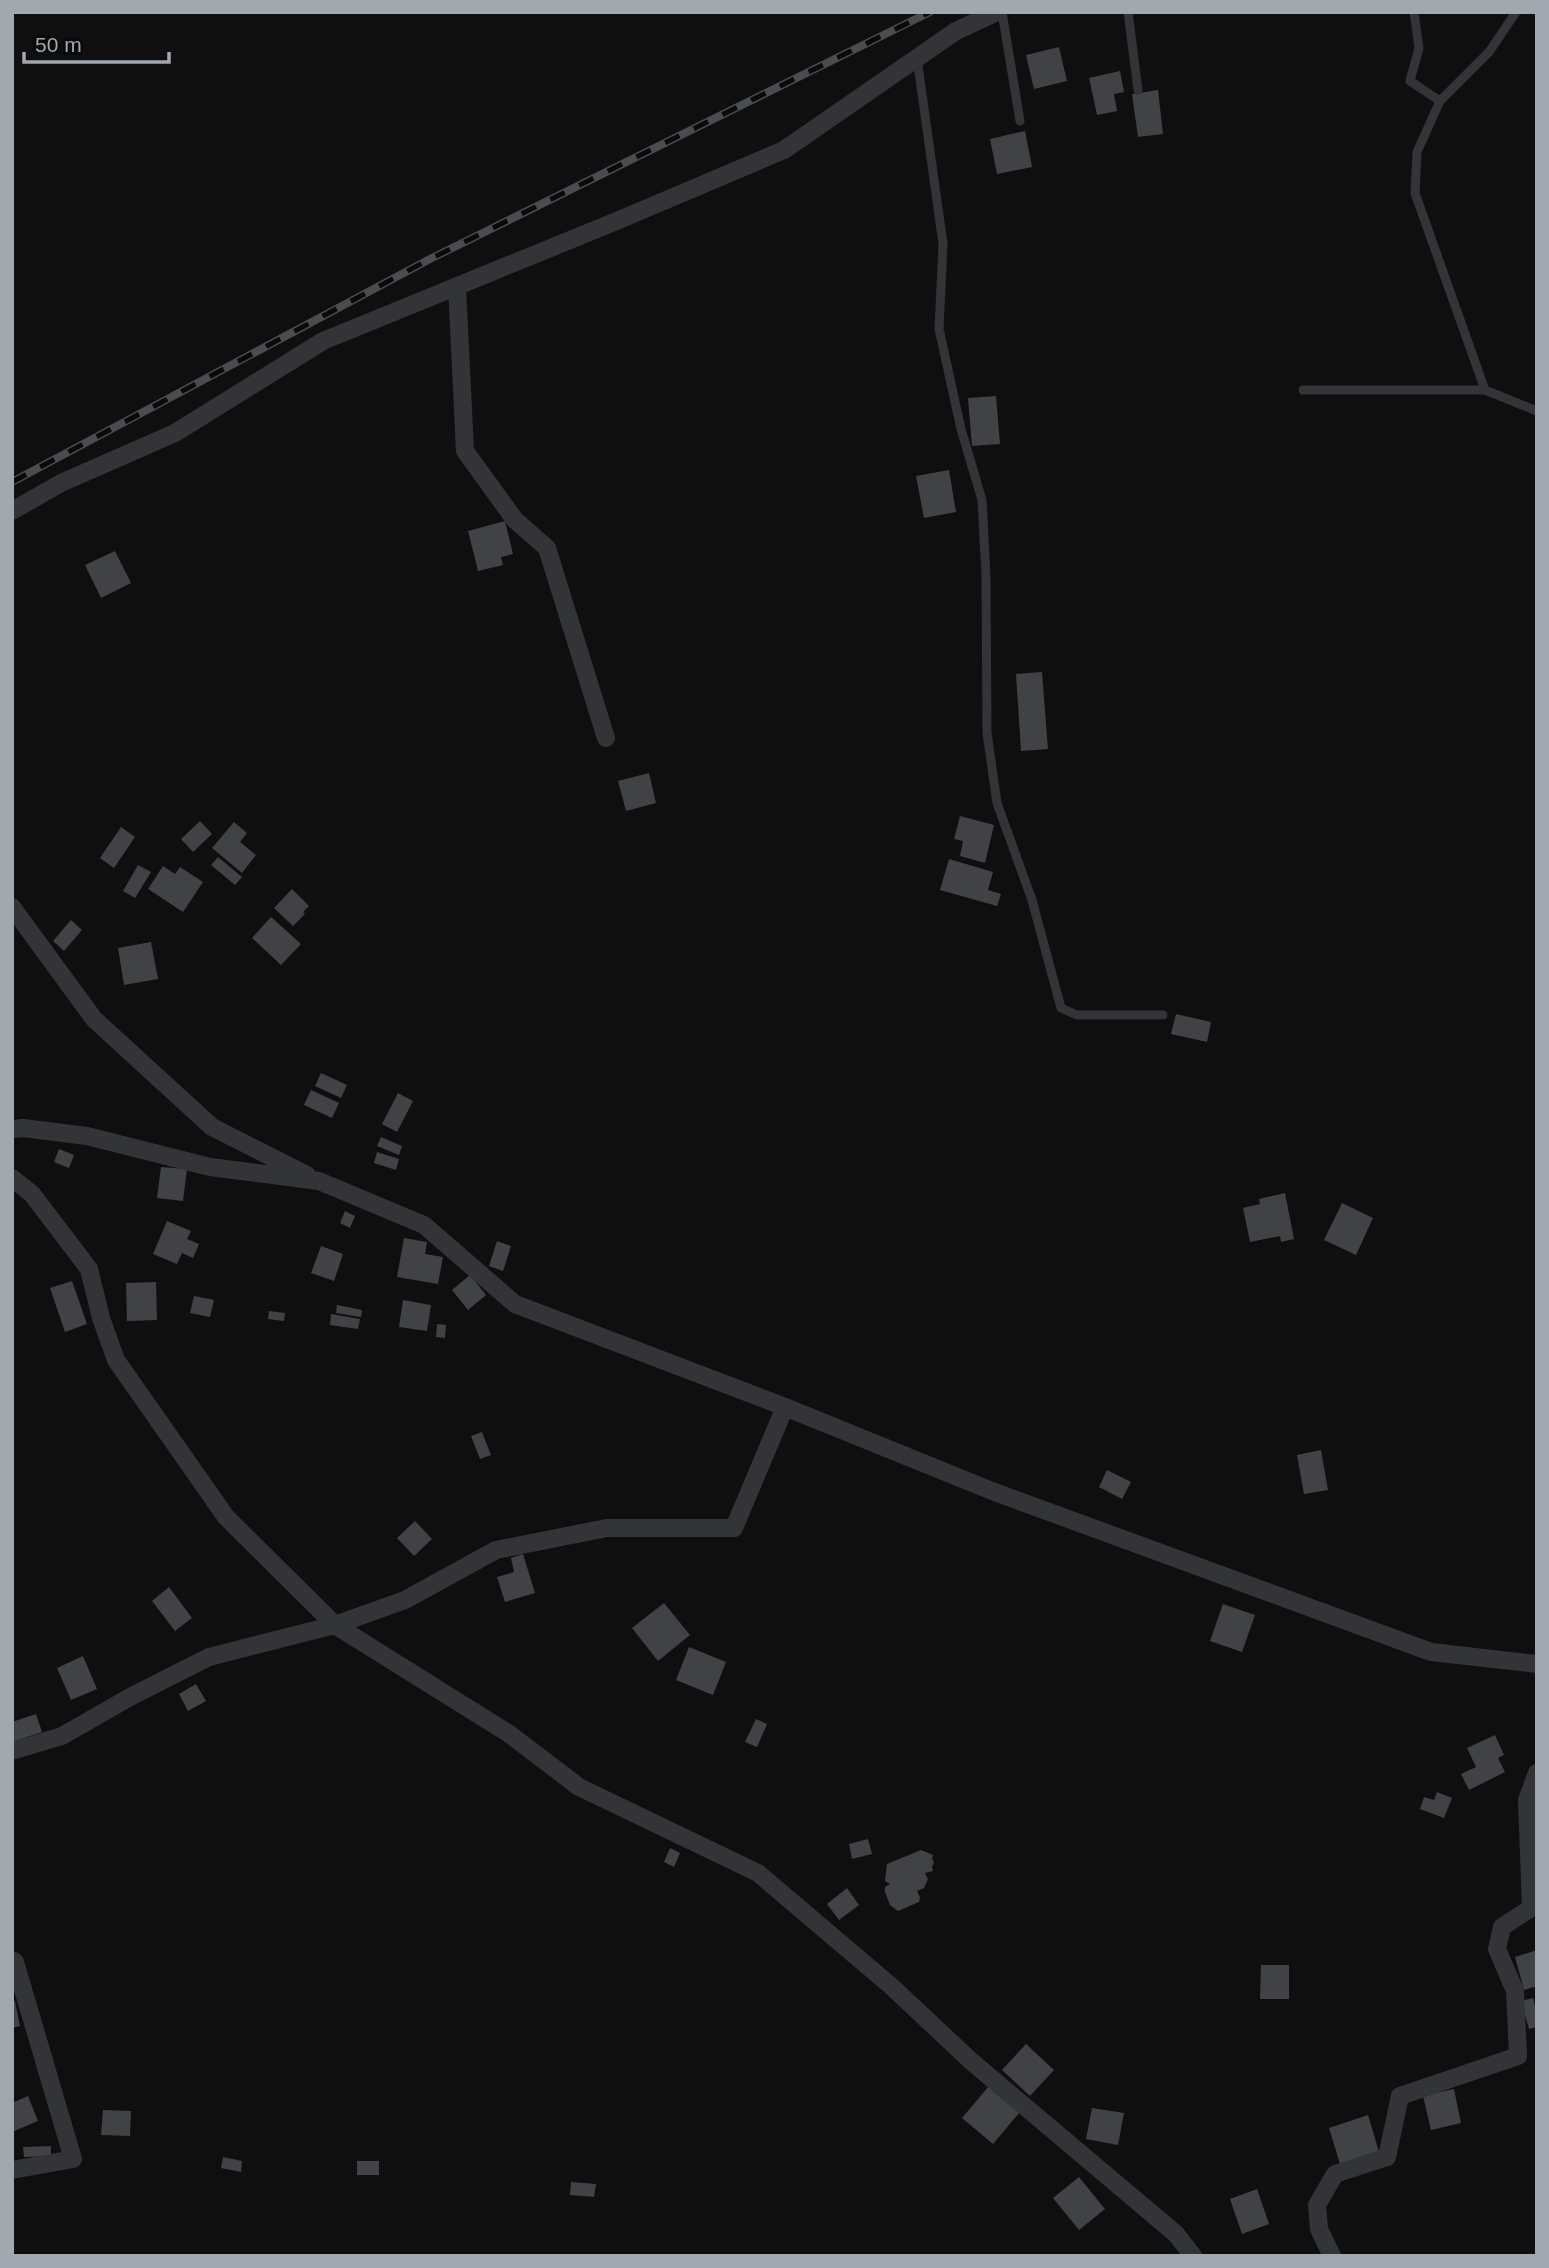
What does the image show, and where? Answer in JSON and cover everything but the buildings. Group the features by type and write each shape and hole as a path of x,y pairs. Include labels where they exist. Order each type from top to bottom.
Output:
{"street":[{"path":"12,511 61,483 175,433 323,341 784,150 956,32 999,12"},
{"path":"457,286 466,452 515,520 547,548 606,738"},
{"path":"12,907 94,1019 212,1127 319,1181 424,1224 515,1304 785,1407 992,1491 1430,1652 1535,1668"},
{"path":"12,1129 87,1136 211,1167 319,1181"},
{"path":"12,1178 32,1194 89,1269 101,1318 116,1360 226,1517 335,1625 508,1732 579,1787 758,1873 891,1986 971,2061 1176,2234 1193,2256"},
{"path":"12,1751 62,1736 130,1697 209,1657 335,1625 405,1600 496,1550 607,1528 734,1528 785,1407"},
{"path":"1332,2256 1319,2230 1317,2205 1335,2174 1387,2157 1400,2096 1518,2056 1515,1991 1497,1949 1502,1927 1531,1908 1527,1800 1537,1773"},
{"path":"12,1961 15,1962 73,2159 12,2171"}],"lane":[{"path":"999,12 1020,121"},
{"path":"1128,12 1138,90"},
{"path":"1413,12 1419,48 1410,81 1440,101"},
{"path":"1485,390 1415,193 1417,152 1440,101 1489,52 1516,12"},
{"path":"917,58 943,244 939,329 961,429 982,500 986,576 987,733 997,803 1032,900 1061,1008 1077,1015 1163,1015"},
{"path":"1303,390 1485,390 1537,411"}],"railway":[{"path":"12,482 430,259 930,12"}]}
